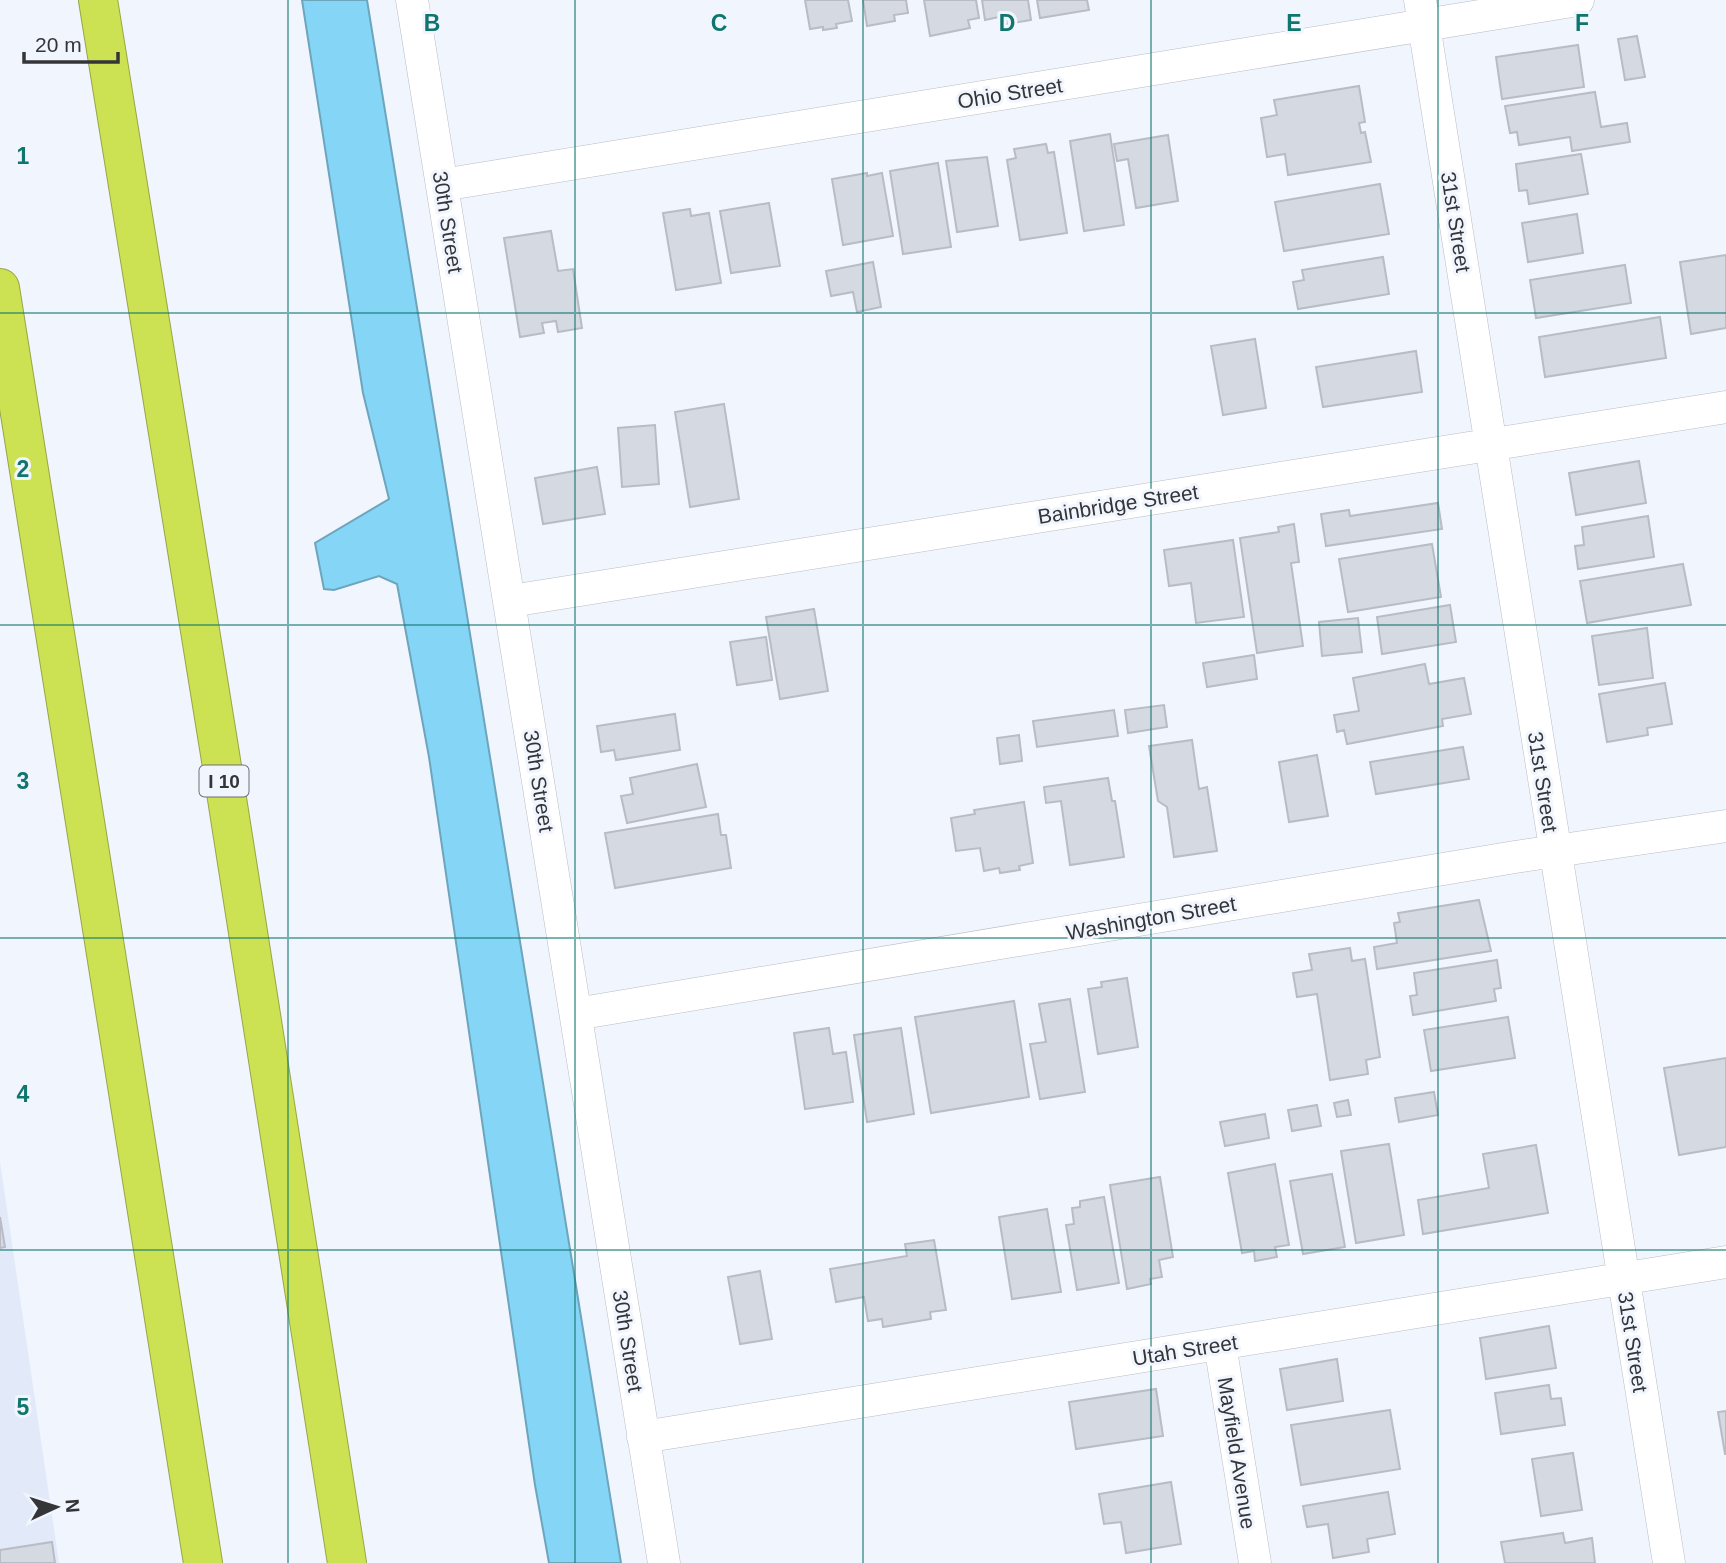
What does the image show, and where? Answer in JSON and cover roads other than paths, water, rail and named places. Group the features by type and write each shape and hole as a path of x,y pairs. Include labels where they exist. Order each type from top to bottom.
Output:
{"highway":[{"name":"I 10","path":"98,0 347,1563"},
{"path":"0,288 204,1563"}],"street":[{"name":"30th Street","path":"412,0 664,1563"},
{"name":"Ohio Street","path":"442,185 1422,13 1578,0"},
{"name":"31st Street","path":"1422,13 1669,1563"},
{"name":"Bainbridge Street","path":"510,601 1726,407"},
{"name":"Washington Street","path":"576,1014 1726,826"},
{"name":"Utah Street","path":"643,1437 1623,1281 1726,1262"},
{"name":"Mayfield Avenue","path":"1220,1344 1255,1563"}],"water":[{"path":"302,0 367,0 621,1563 549,1563 535,1485 429,757 397,584 379,576 334,590 324,589 315,543 389,499 363,393"}]}
